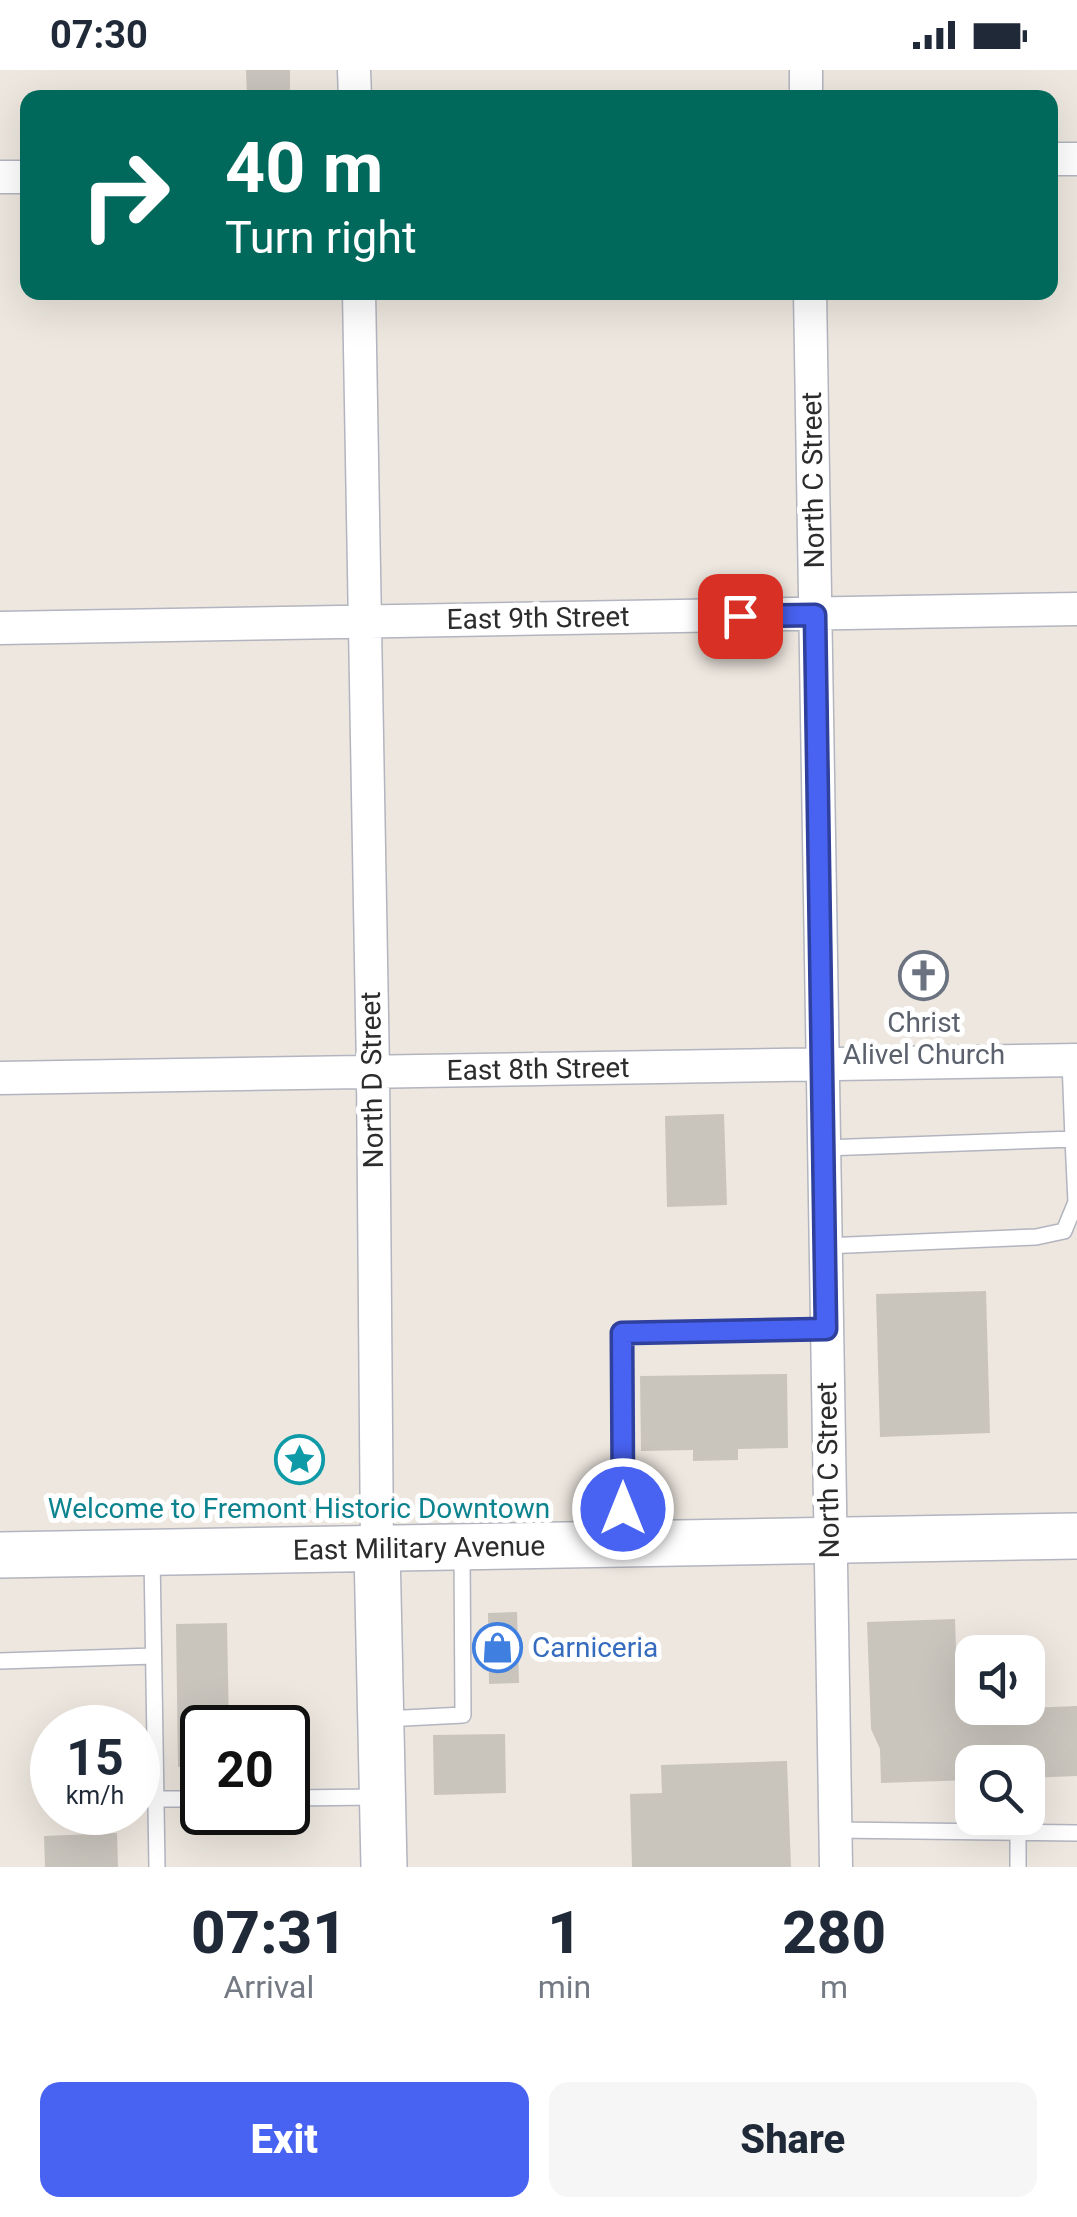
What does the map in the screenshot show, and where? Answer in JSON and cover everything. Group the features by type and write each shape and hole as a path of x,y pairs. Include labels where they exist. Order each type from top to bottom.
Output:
{"main road":[{"name":"East Military Avenue","path":"0,1555 1077,1536"},
{"name":"North D Street","path":"377,1549 384,1867"}],"street":[{"name":"North D Street","path":"359,300 377,1549"},
{"name":"North C Street","path":"810,300 836,1867"},
{"name":"East 9th Street","path":"0,628 1077,610"},
{"name":"East 8th Street","path":"0,1078 1074,1060"}],"lane":[{"path":"825,1246 1036,1238 1064,1231 1076,1202 1074,1060"},
{"path":"824,1148 1075,1139"},
{"path":"624,1544 622,1333 826,1329"},
{"path":"380,1719 463,1715 462,1548"},
{"path":"152,1553 155,1705"},
{"path":"0,1661 154,1656"},
{"path":"310,1798 382,1797"},
{"path":"835,1830 955,1831"},
{"path":"1045,1832 1077,1833"},
{"path":"157,1835 157,1867"},
{"path":"1018,1835 1018,1867"}],"building":[{"path":"246,70 290,70 290,90 247,90"},
{"path":"724,1114 727,1205 667,1207 665,1116"},
{"path":"986,1291 990,1433 880,1437 876,1294"},
{"path":"787,1374 788,1448 738,1449 738,1460 693,1461 693,1450 641,1451 640,1376"},
{"path":"517,1612 519,1683 489,1684 488,1613"},
{"path":"955,1619 955,1725 1045,1725 1045,1707 1077,1706 1077,1776 1045,1777 1045,1745 955,1745 955,1781 881,1783 880,1749 871,1729 867,1622"},
{"path":"227,1623 229,1705 180,1705 178,1767 176,1624"},
{"path":"505,1734 506,1793 434,1795 433,1735"},
{"path":"787,1761 791,1867 632,1867 630,1794 662,1793 661,1765"},
{"path":"117,1835 118,1867 45,1867 44,1836"}],"place":[{"name":"Christ Alivel Church","path":"924,975"},
{"name":"Welcome to Fremont Historic Downtown","path":"299,1460"},
{"name":"Carniceria","path":"497,1647"}],"route":[{"path":"623,1509 622,1333 826,1329 815,615 740,616"}]}
